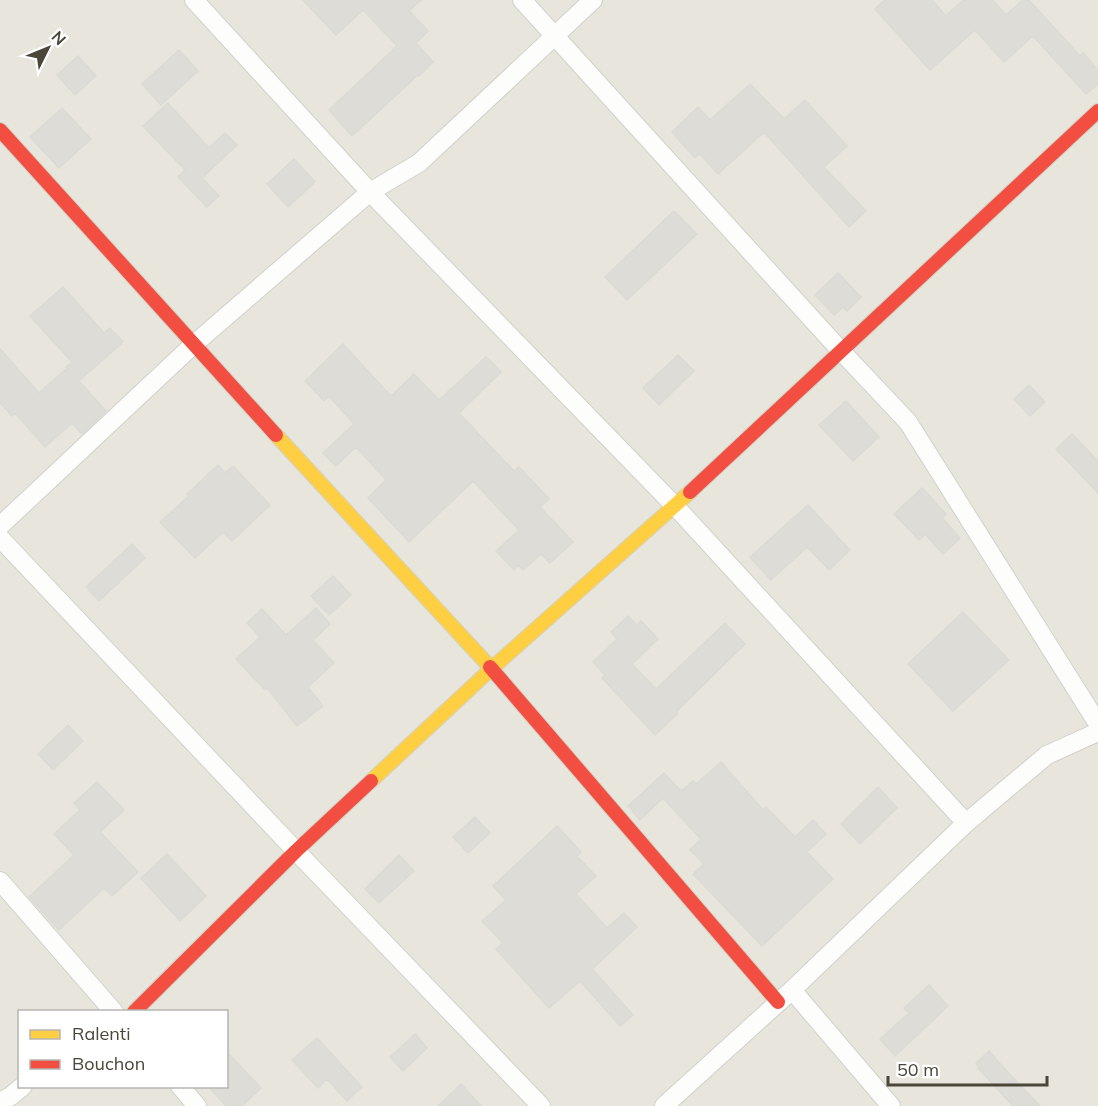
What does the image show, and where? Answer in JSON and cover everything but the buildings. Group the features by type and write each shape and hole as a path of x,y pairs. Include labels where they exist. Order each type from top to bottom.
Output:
{"street":[{"path":"194,0 370,192 675,506 966,823"},
{"path":"522,0 908,422 1098,724"},
{"path":"0,526 193,345 370,192 419,163 592,0"},
{"path":"135,1010 296,851 491,669 675,506 1098,111"},
{"path":"0,130 785,996 891,1106"},
{"path":"0,538 541,1106"},
{"path":"664,1106 785,996 966,823 1047,755 1098,732"},
{"path":"0,881 113,1010"},
{"path":"0,1102 21,1088"},
{"path":"182,1088 197,1106"}],"shaded area":[{"path":"0,0 1098,0 1098,1106 0,1106"}],"traffic: slow":[{"path":"276,435 490,667"},
{"path":"371,781 491,669 690,492"}],"traffic: jam":[{"path":"690,492 1098,111"},
{"path":"0,130 276,435"},
{"path":"490,667 778,1002"},
{"path":"136,1010 296,851 371,781"}]}
